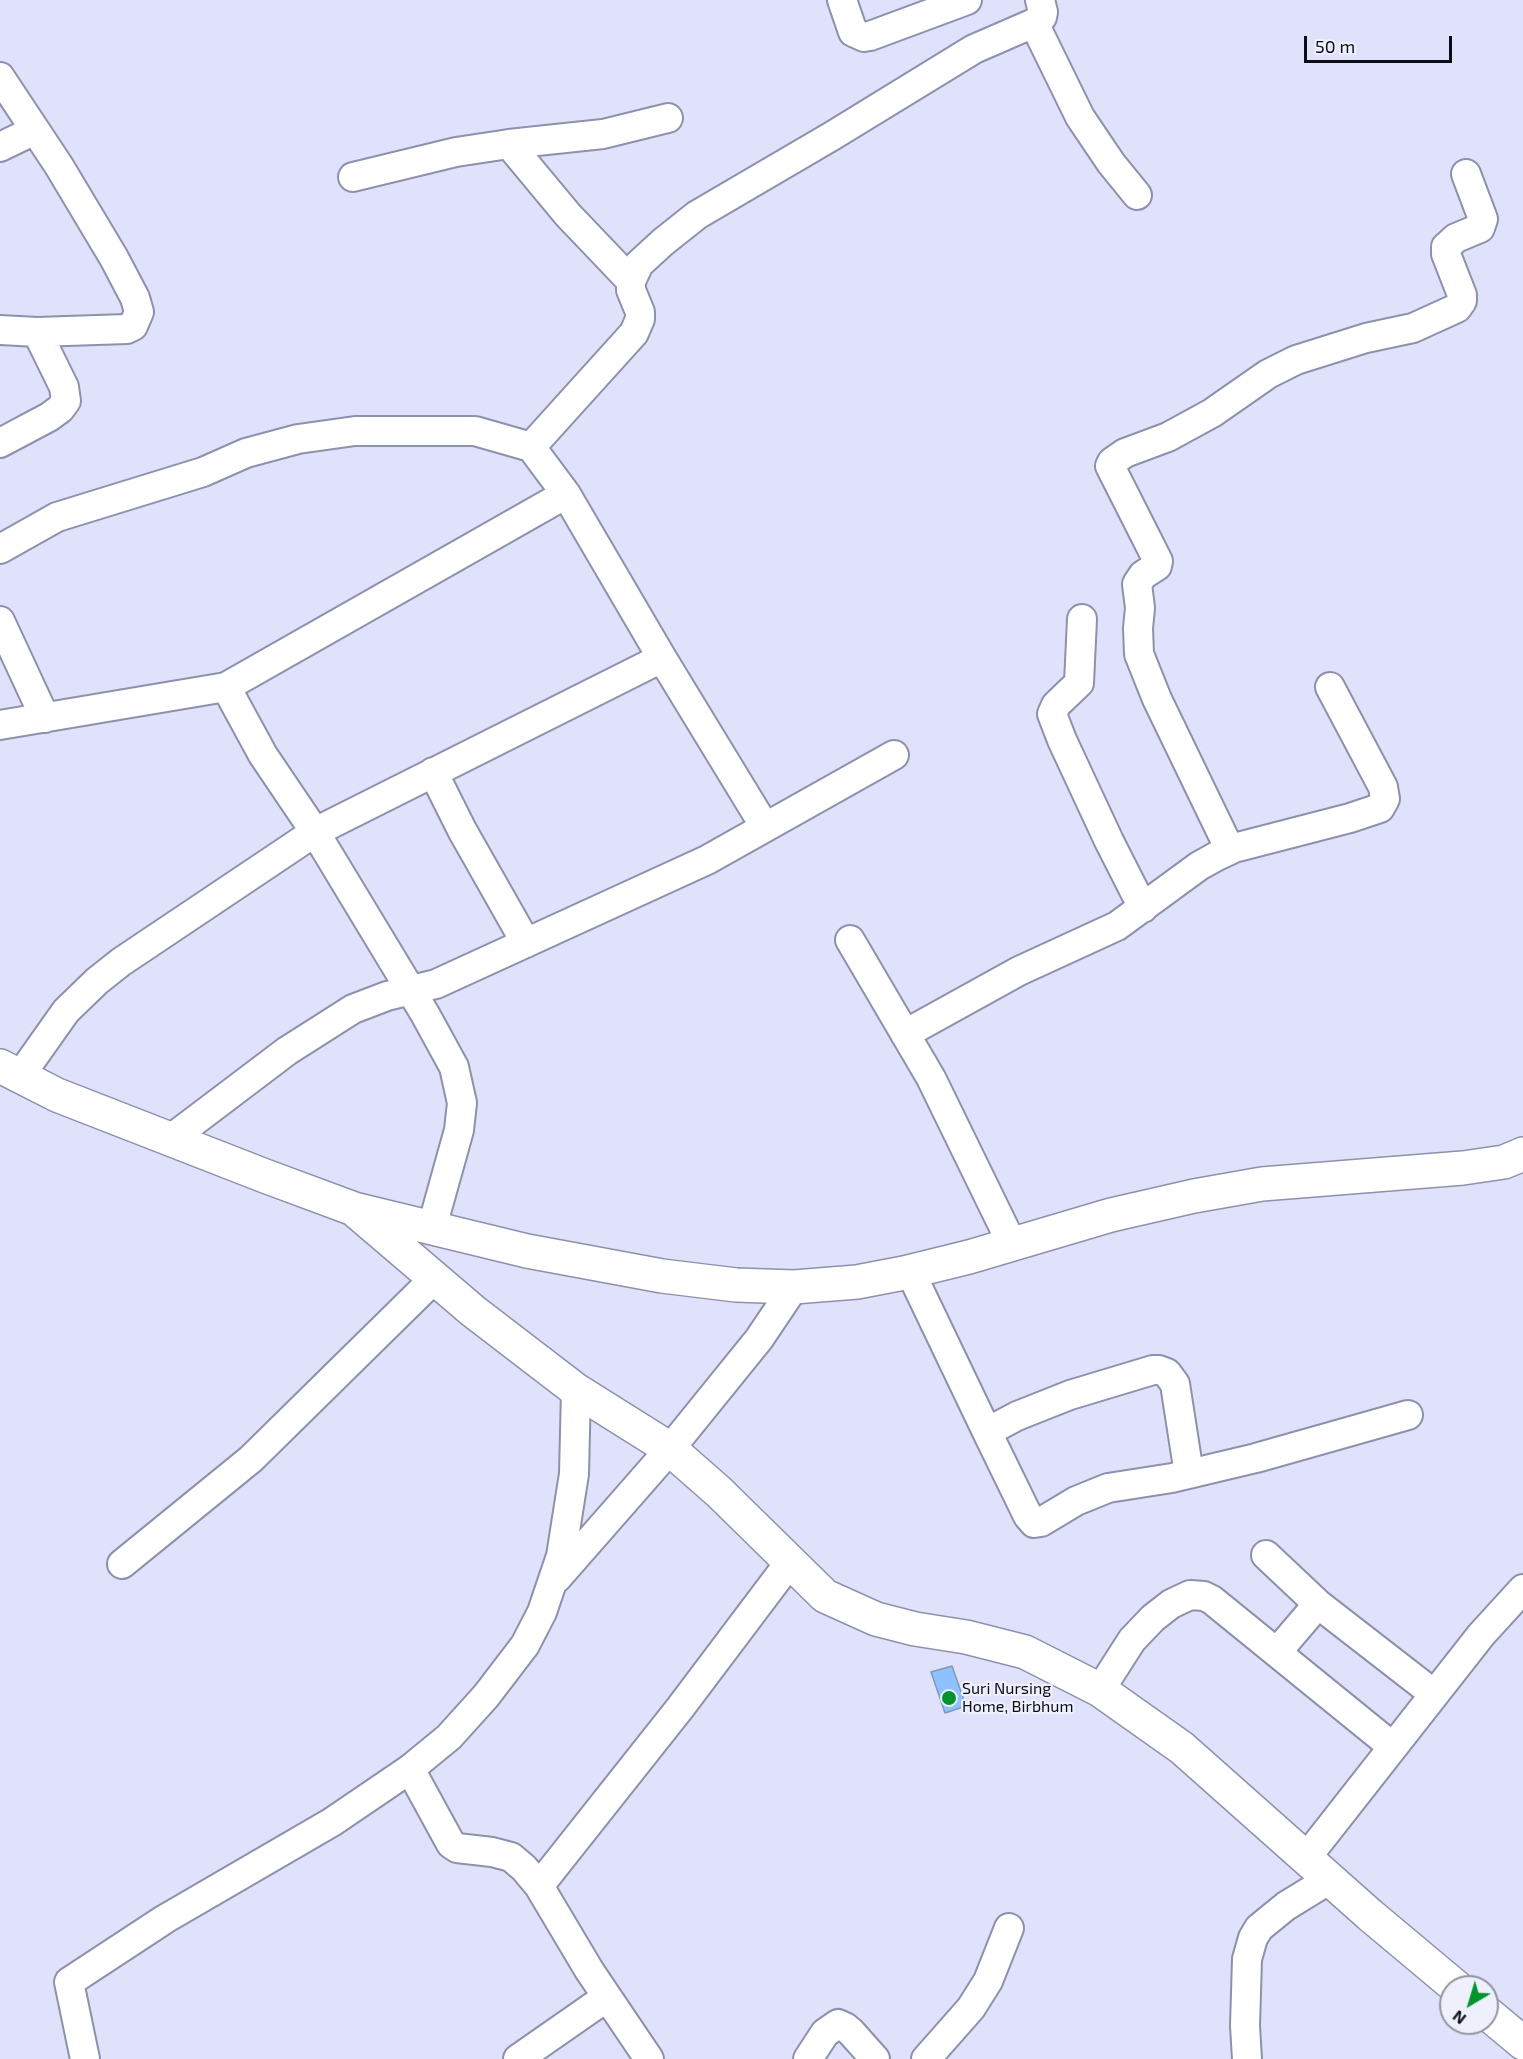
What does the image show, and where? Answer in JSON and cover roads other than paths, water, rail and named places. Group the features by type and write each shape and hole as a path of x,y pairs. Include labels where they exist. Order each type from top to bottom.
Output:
{"main road":[{"path":"10,1071 57,1095 354,1209 527,1251 662,1276 736,1285 794,1287 856,1282 910,1271 1111,1215 1194,1196 1262,1184 1463,1168 1504,1162 1523,1154"},
{"path":"354,1209 473,1311 576,1390 670,1449 719,1492 825,1596 876,1619 915,1629 966,1637 1025,1652 1100,1690 1182,1748 1442,1975"},
{"path":"1499,2023 1523,2043"}],"street":[{"path":"842,0 853,32 864,37 967,0"},
{"path":"531,447 634,333 640,319 640,312 631,290 631,281 639,264 697,215 1037,12 1053,66 1080,117 1137,195"},
{"path":"0,77 59,165 114,258 135,298 138,312 133,326 127,329 37,332 0,330"},
{"path":"353,177 456,152 603,134 668,118"},
{"path":"0,147 35,130"},
{"path":"509,144 568,215 631,281"},
{"path":"1230,850 1157,699 1139,654 1140,608 1137,584 1143,575 1157,566 1158,561 1110,466 1125,453 1168,437 1212,413 1268,374 1296,360 1366,338 1413,328 1457,308 1462,301 1462,295 1446,254 1446,247 1456,238 1480,228 1484,219 1466,174"},
{"path":"0,443 49,417 66,401 64,387 37,332"},
{"path":"0,549 57,517 203,472 246,453 298,439 356,431 475,431 531,447 566,494 765,827"},
{"path":"0,725 226,687 566,494"},
{"path":"1082,619 1079,683 1056,705 1053,714 1062,740 1104,831 1143,908"},
{"path":"0,621 45,718"},
{"path":"10,1071 66,1011 121,962 315,832 662,657"},
{"path":"226,687 263,755 315,832 412,991 454,1067 462,1103 459,1130 432,1227"},
{"path":"905,1034 1019,971 1117,926 1199,866 1230,850 1376,810 1386,800 1383,787 1330,687"},
{"path":"172,1138 287,1051 353,1009 387,996 436,984 707,860 894,754"},
{"path":"433,772 462,830 526,943"},
{"path":"850,940 931,1077 1012,1244"},
{"path":"910,1271 1028,1516 1036,1523 1093,1493 1108,1488 1189,1474 1256,1458 1408,1415"},
{"path":"122,1564 251,1459 435,1278"},
{"path":"553,1583 670,1449 759,1339 794,1287"},
{"path":"987,1432 1017,1416 1070,1395 1159,1370 1167,1373 1175,1384 1189,1474"},
{"path":"85,2059 69,1982 165,1919 332,1822 410,1769 449,1737 486,1696 525,1645 542,1612 561,1556 574,1474 576,1390"},
{"path":"1266,1555 1318,1604 1434,1694"},
{"path":"539,1886 681,1708 790,1562"},
{"path":"1306,1858 1481,1635 1523,1589"},
{"path":"1100,1690 1141,1630 1171,1604 1190,1595 1204,1596 1277,1652 1393,1748"},
{"path":"1277,1652 1318,1604"},
{"path":"410,1769 442,1832 451,1844 457,1848 492,1852 511,1857 539,1886 589,1970 649,2059"},
{"path":"1247,2059 1245,2026 1247,1959 1252,1938 1286,1906 1330,1879"},
{"path":"926,2059 971,2008 988,1981 1009,1928"},
{"path":"518,2059 607,1996"},
{"path":"808,2059 825,2033 838,2024 851,2032 875,2059"}],"place":[{"name":"Suri Nursing Home, Birbhum","path":"949,1698"}]}
